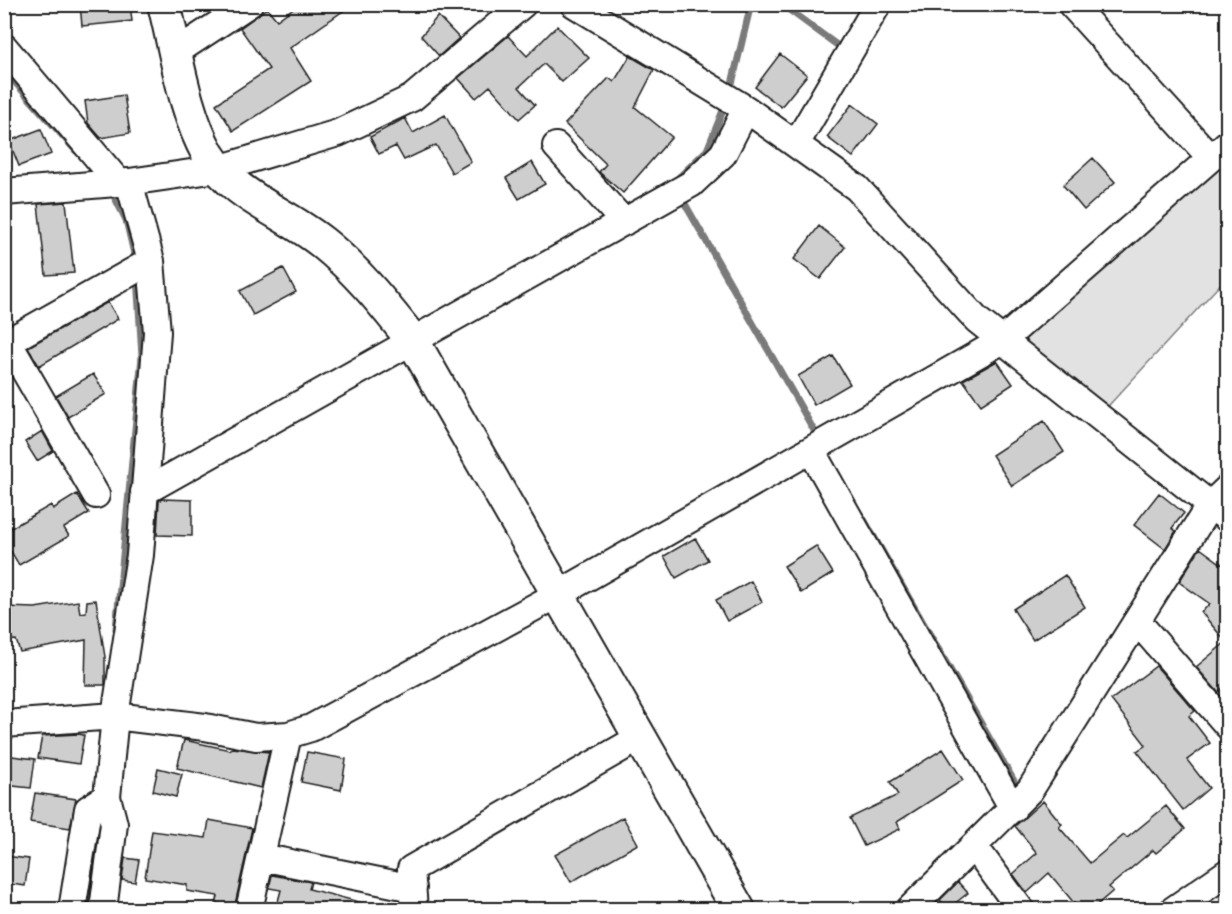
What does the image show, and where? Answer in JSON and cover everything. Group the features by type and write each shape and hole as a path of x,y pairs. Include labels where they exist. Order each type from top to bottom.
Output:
{"street":[{"path":"164,4 196,129 218,169 236,187 323,243 377,298 413,340 557,595 739,909"},
{"path":"176,51 249,4"},
{"path":"4,192 124,183 218,169 338,133 412,98 524,4"},
{"path":"574,4 746,109 857,188 977,320 1222,504 1137,621 1030,790 909,909"},
{"path":"796,144 878,4"},
{"path":"4,724 115,716 205,727 256,737 288,735 311,728 557,595 1003,340 1219,150 1071,4"},
{"path":"4,47 124,183 151,261 157,332 140,555 115,716 107,797 114,824 103,909"},
{"path":"144,492 691,184 723,154 746,109"},
{"path":"556,146 624,222"},
{"path":"96,495 6,343 151,261"},
{"path":"811,450 1013,809"},
{"path":"1137,621 1227,726"},
{"path":"249,909 288,735"},
{"path":"261,857 414,899 411,868 639,738"},
{"path":"72,909 88,809 107,797"},
{"path":"974,846 1021,909"},
{"path":"1173,909 1225,877"}],"shaded area":[{"path":"1211,158 1227,172 1227,277 1099,416 1003,340"}],"building":[{"path":"80,4 130,4 132,21 82,26"},
{"path":"299,4 353,4 290,48 311,81 233,131 216,104 269,69 240,28 267,8 277,20"},
{"path":"438,16 459,38 439,56 421,36"},
{"path":"557,26 589,58 562,82 544,64 519,87 535,105 519,119 490,86 476,98 458,78 508,36 527,56"},
{"path":"780,54 807,75 781,107 755,87"},
{"path":"630,56 654,70 635,107 672,137 623,193 599,172 606,164 565,124 609,78 614,82"},
{"path":"124,95 130,133 101,138 88,123 85,101"},
{"path":"852,104 878,124 853,157 827,137"},
{"path":"445,115 471,162 452,173 436,145 404,160 396,146 379,154 370,137 405,118 413,133"},
{"path":"41,129 51,154 19,166 9,141"},
{"path":"1093,158 1115,182 1084,210 1063,185"},
{"path":"532,162 545,184 519,199 506,178"},
{"path":"66,202 74,273 46,275 38,204"},
{"path":"819,226 845,247 820,279 794,259"},
{"path":"283,268 296,292 253,315 240,291"},
{"path":"108,302 118,319 39,366 28,347"},
{"path":"833,356 850,384 814,405 798,376"},
{"path":"997,361 1013,384 981,405 963,380"},
{"path":"93,374 106,394 68,417 56,396"},
{"path":"1044,421 1064,452 1012,486 992,455"},
{"path":"42,431 53,451 37,461 25,442"},
{"path":"1159,493 1184,513 1172,528 1176,531 1165,549 1134,525"},
{"path":"77,494 89,513 64,528 69,536 19,565 4,540 4,532 51,505 53,509"},
{"path":"162,499 192,500 192,536 157,535 159,501"},
{"path":"695,538 708,560 676,578 664,556"},
{"path":"816,546 833,573 801,593 784,566"},
{"path":"1200,548 1227,568 1227,684 1218,692 1196,667 1226,642 1201,612 1210,604 1179,582"},
{"path":"1065,575 1085,607 1033,640 1013,609"},
{"path":"751,581 762,602 727,621 716,600"},
{"path":"96,600 105,657 105,685 85,685 86,640 20,652 16,640 4,641 4,607 35,608 78,601 80,613 86,612 87,601"},
{"path":"1156,666 1195,711 1189,716 1210,743 1187,760 1209,788 1183,810 1137,751 1146,745 1111,700"},
{"path":"84,735 79,764 38,758 42,736"},
{"path":"184,740 230,750 232,748 269,752 261,788 177,768"},
{"path":"943,749 963,780 897,822 900,829 864,846 850,818 898,795 890,782"},
{"path":"307,752 346,759 341,790 301,782"},
{"path":"4,755 35,759 31,788 4,785"},
{"path":"158,768 182,774 176,797 153,791"},
{"path":"35,793 76,799 70,828 30,822"},
{"path":"1043,801 1062,824 1059,827 1090,863 1124,835 1127,838 1166,806 1185,829 1156,853 1153,850 1109,887 1113,891 1092,909 1079,909 1049,873 1027,893 1013,874 1037,853 1015,826"},
{"path":"623,817 638,844 571,882 555,855"},
{"path":"209,820 252,828 234,909 215,909 218,896 187,891 187,885 145,878 152,831 206,838"},
{"path":"4,856 29,859 25,886 4,883"},
{"path":"125,858 139,860 135,882 122,880"},
{"path":"272,875 311,882 309,889 363,903 362,909 276,909 281,890 269,888"},
{"path":"958,882 968,893 948,909 940,900"}],"waterway":[{"path":"730,92 751,4"},
{"path":"781,4 841,48 844,42"},
{"path":"4,70 76,151"},
{"path":"673,183 707,150 726,103"},
{"path":"110,188 126,220 136,262"},
{"path":"680,195 820,441"},
{"path":"116,629 142,356 137,276"},
{"path":"862,516 1018,788 1014,792"},
{"path":"86,910 94,849"}]}
